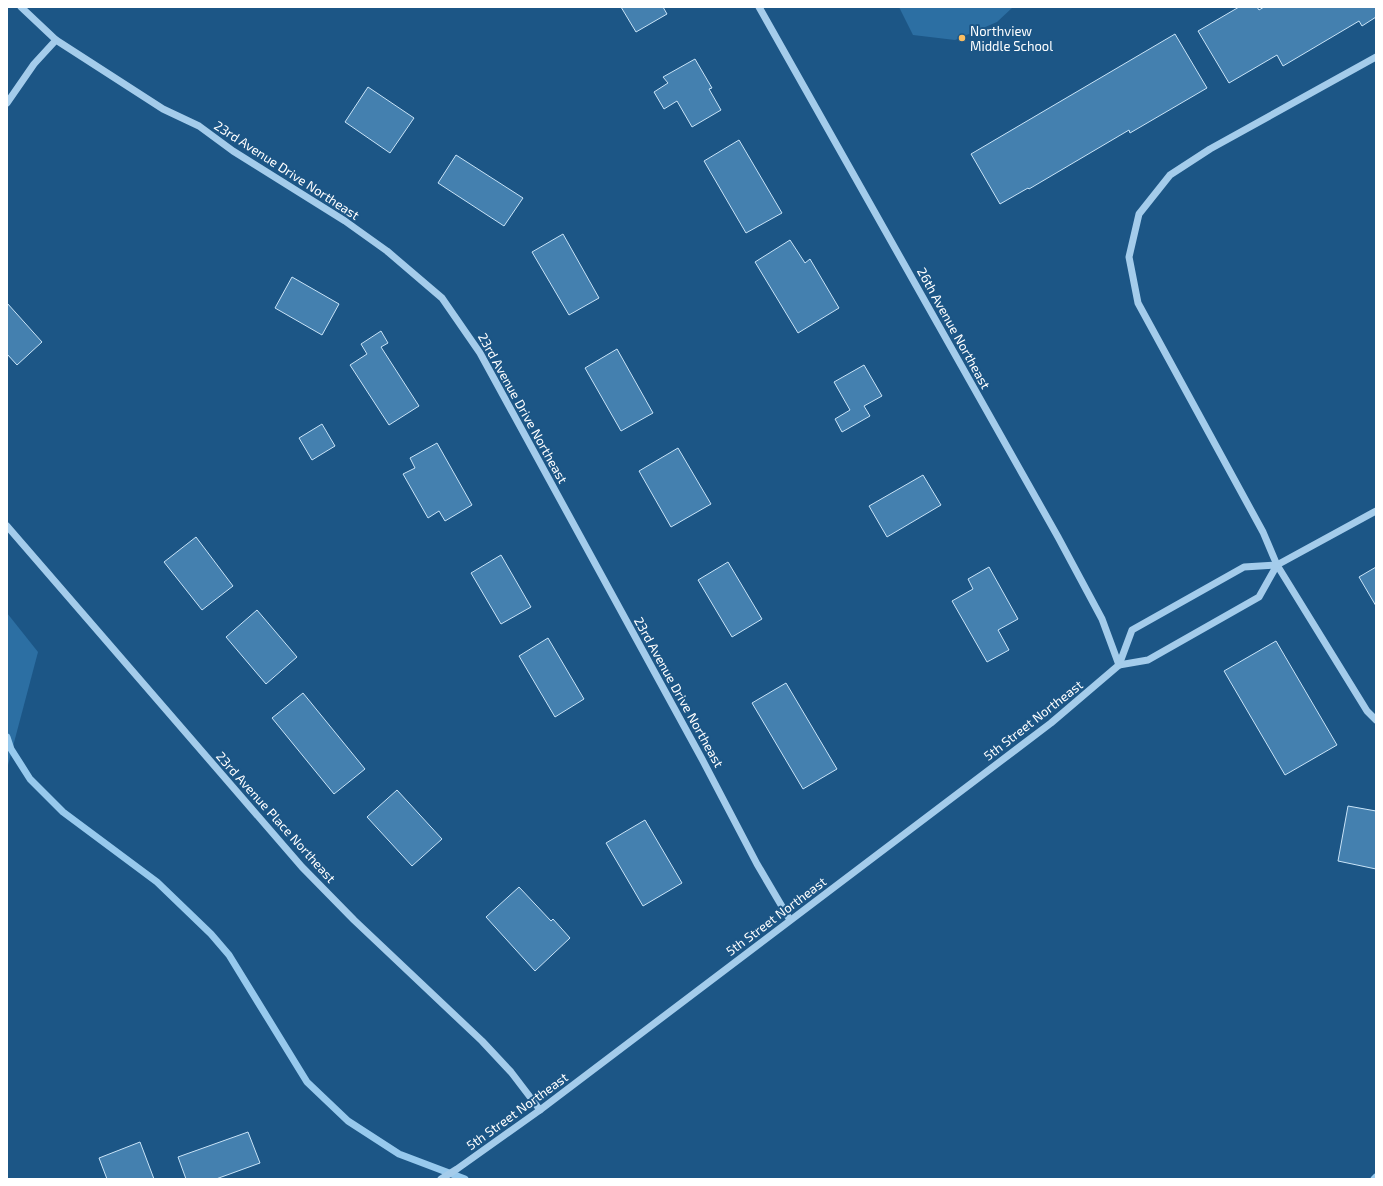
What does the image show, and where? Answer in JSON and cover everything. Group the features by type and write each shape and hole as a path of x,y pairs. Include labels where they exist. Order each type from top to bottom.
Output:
{"street":[{"name":"23rd Avenue Drive Northeast","path":"21,7 56,40 163,109 199,126 233,151 345,221 386,251 442,298 480,353 702,759 757,864 790,920"},
{"name":"26th Avenue Northeast","path":"759,7 1058,537 1102,619 1119,665"},
{"path":"7,103 34,64 56,40"},
{"path":"1376,57 1210,149 1170,175 1139,214 1129,257 1138,303 1224,459 1262,532 1277,565 1367,711 1376,720"},
{"path":"1119,665 1132,630 1244,567 1277,565 1376,511"},
{"name":"23rd Avenue Place Northeast","path":"7,526 302,867 354,920 482,1041 511,1072 540,1110"},
{"path":"1119,665 1148,660 1259,597 1277,565"},
{"name":"5th Street Northeast","path":"441,1179 540,1110 1051,723 1119,665"}],"shaded area":[{"path":"899,7 1013,7 997,22 955,40 913,35"},
{"path":"7,613 38,652 7,769"}],"building":[{"path":"621,7 663,7 667,14 636,32"},
{"path":"1239,7 1257,7 1259,10 1264,7 1376,7 1376,17 1362,26 1359,21 1283,66 1277,55 1229,83 1198,31"},
{"path":"1175,34 1207,88 1130,133 1129,130 1029,189 1028,188 1000,204 971,154"},
{"path":"695,59 712,88 709,89 721,110 692,127 677,101 664,109 654,92 668,83 663,77"},
{"path":"368,87 414,118 390,153 345,122"},
{"path":"739,140 782,213 746,233 704,161"},
{"path":"456,155 523,198 504,226 438,183"},
{"path":"563,234 599,298 569,315 532,252"},
{"path":"790,240 805,263 810,259 839,308 798,333 755,262"},
{"path":"292,277 339,304 322,335 275,308"},
{"path":"7,303 42,342 17,365 7,354"},
{"path":"381,331 388,343 381,347 419,406 389,425 350,365 367,354 361,344"},
{"path":"617,349 653,413 621,431 585,368"},
{"path":"864,365 882,396 864,406 870,416 842,432 835,419 850,410 834,382"},
{"path":"322,424 335,446 312,460 299,438"},
{"path":"437,443 472,505 445,521 439,511 428,518 403,474 415,468 410,458"},
{"path":"678,448 711,504 671,527 639,471"},
{"path":"923,475 941,505 887,537 869,506"},
{"path":"196,537 233,586 202,610 164,562"},
{"path":"501,555 531,607 501,624 471,573"},
{"path":"728,562 762,619 732,637 698,580"},
{"path":"989,567 1018,619 998,630 1009,650 987,662 952,601 973,589 968,579"},
{"path":"1376,567 1376,606 1359,577"},
{"path":"257,610 297,657 266,684 226,637"},
{"path":"548,638 584,699 555,717 519,656"},
{"path":"1276,641 1337,745 1285,775 1224,671"},
{"path":"786,683 837,769 803,789 752,703"},
{"path":"303,693 365,769 334,794 272,718"},
{"path":"397,790 442,839 412,866 367,817"},
{"path":"1348,806 1376,811 1376,869 1338,861"},
{"path":"645,820 682,883 643,906 606,843"},
{"path":"519,887 551,921 553,919 570,938 535,971 486,917"},
{"path":"248,1132 260,1163 216,1179 186,1179 178,1157"},
{"path":"140,1142 154,1179 107,1179 99,1158"}],"waterway":[{"path":"7,737 11,749 30,779 63,812 157,882 211,934 229,955 307,1082 348,1121 399,1154 465,1179"}],"place":[{"name":"Northview Middle School","path":"962,38"}]}
